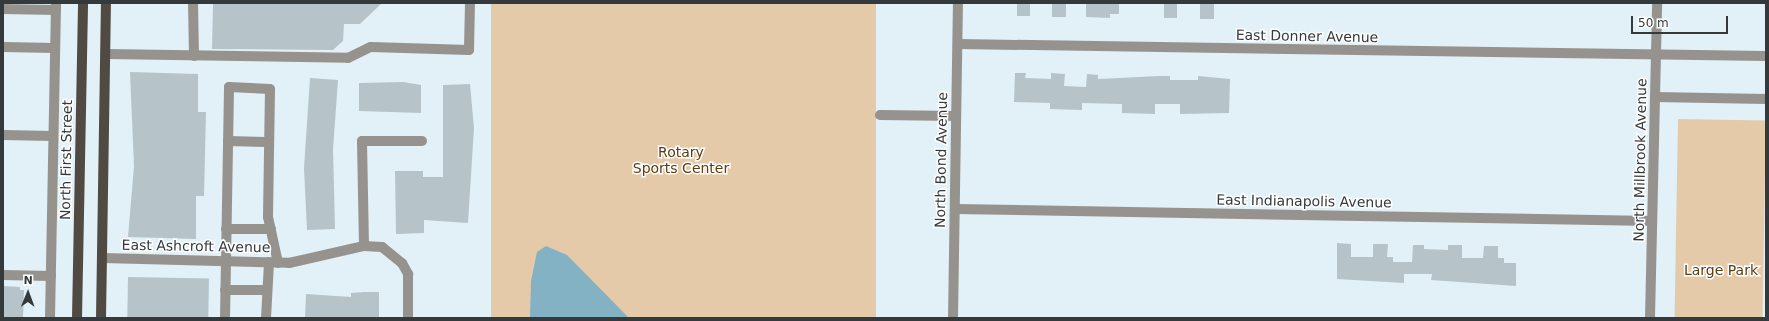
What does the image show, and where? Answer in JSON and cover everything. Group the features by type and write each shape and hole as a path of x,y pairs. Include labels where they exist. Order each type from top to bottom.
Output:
{"main road":[{"name":"North First Street","path":"77,318 82,3"},
{"path":"102,318 106,3"}],"street":[{"path":"193,3 194,56"},
{"path":"106,54 348,58 371,47 469,50 470,3"},
{"name":"North Bond Avenue","path":"953,318 958,3"},
{"name":"North Millbrook Avenue","path":"1650,318 1657,3"},
{"path":"3,9 56,6 50,318"},
{"name":"East Donner Avenue","path":"958,44 1656,57 1766,56"},
{"path":"3,47 55,48"},
{"path":"225,318 229,87 270,89 269,142 271,230 274,262 268,290 266,318"},
{"path":"1655,97 1766,99"},
{"path":"880,115 956,116"},
{"path":"3,135 53,136"},
{"path":"364,246 362,141 422,140"},
{"path":"228,141 269,142"},
{"name":"East Indianapolis Avenue","path":"955,209 1652,221"},
{"path":"226,229 271,230"},
{"name":"East Ashcroft Avenue","path":"103,258 289,263 364,246 382,247 402,262 408,279 408,318"},
{"path":"3,275 51,276"},
{"path":"225,290 268,290"}],"green space":[{"name":"Rotary Sports Center","path":"491,3 876,3 876,318 491,318"},
{"name":"Large Park","path":"1678,119 1766,121 1763,318 1675,318"}],"water":[{"path":"546,246 567,255 629,318 530,318 531,281 537,252"}],"building":[{"path":"213,3 382,3 360,24 344,24 343,41 333,50 212,49"},
{"path":"1017,3 1030,3 1030,16 1017,16"},
{"path":"1052,3 1066,3 1066,17 1052,17"},
{"path":"1086,3 1119,3 1119,14 1110,14 1110,18 1086,17"},
{"path":"1164,3 1177,3 1177,18 1164,18"},
{"path":"1200,3 1214,3 1214,19 1200,19"},
{"path":"130,72 198,74 198,112 206,112 204,196 196,196 196,239 128,237 134,166"},
{"path":"1015,73 1026,73 1025,78 1051,79 1051,73 1065,74 1064,86 1086,87 1087,74 1098,75 1098,79 1170,76 1170,80 1198,80 1198,76 1230,79 1229,113 1180,114 1180,104 1155,104 1155,114 1122,113 1122,104 1082,103 1082,110 1050,109 1050,103 1014,102"},
{"path":"310,78 338,80 333,149 335,229 307,230 304,168"},
{"path":"403,82 421,85 421,113 359,111 359,83"},
{"path":"470,84 474,128 468,223 424,220 424,233 396,234 395,171 423,171 423,177 443,177 443,85"},
{"path":"1337,243 1351,244 1351,257 1373,257 1373,244 1388,244 1387,257 1393,257 1393,262 1412,262 1413,245 1424,245 1424,249 1448,250 1448,245 1462,245 1462,258 1483,258 1484,246 1498,246 1498,258 1504,258 1504,263 1516,263 1516,286 1431,280 1432,274 1404,274 1404,283 1337,279"},
{"path":"128,277 209,278 208,318 127,318"},
{"path":"3,286 20,287 20,290 24,290 23,318 3,318"},
{"path":"379,292 379,318 305,318 306,294 351,297 351,293"}]}
